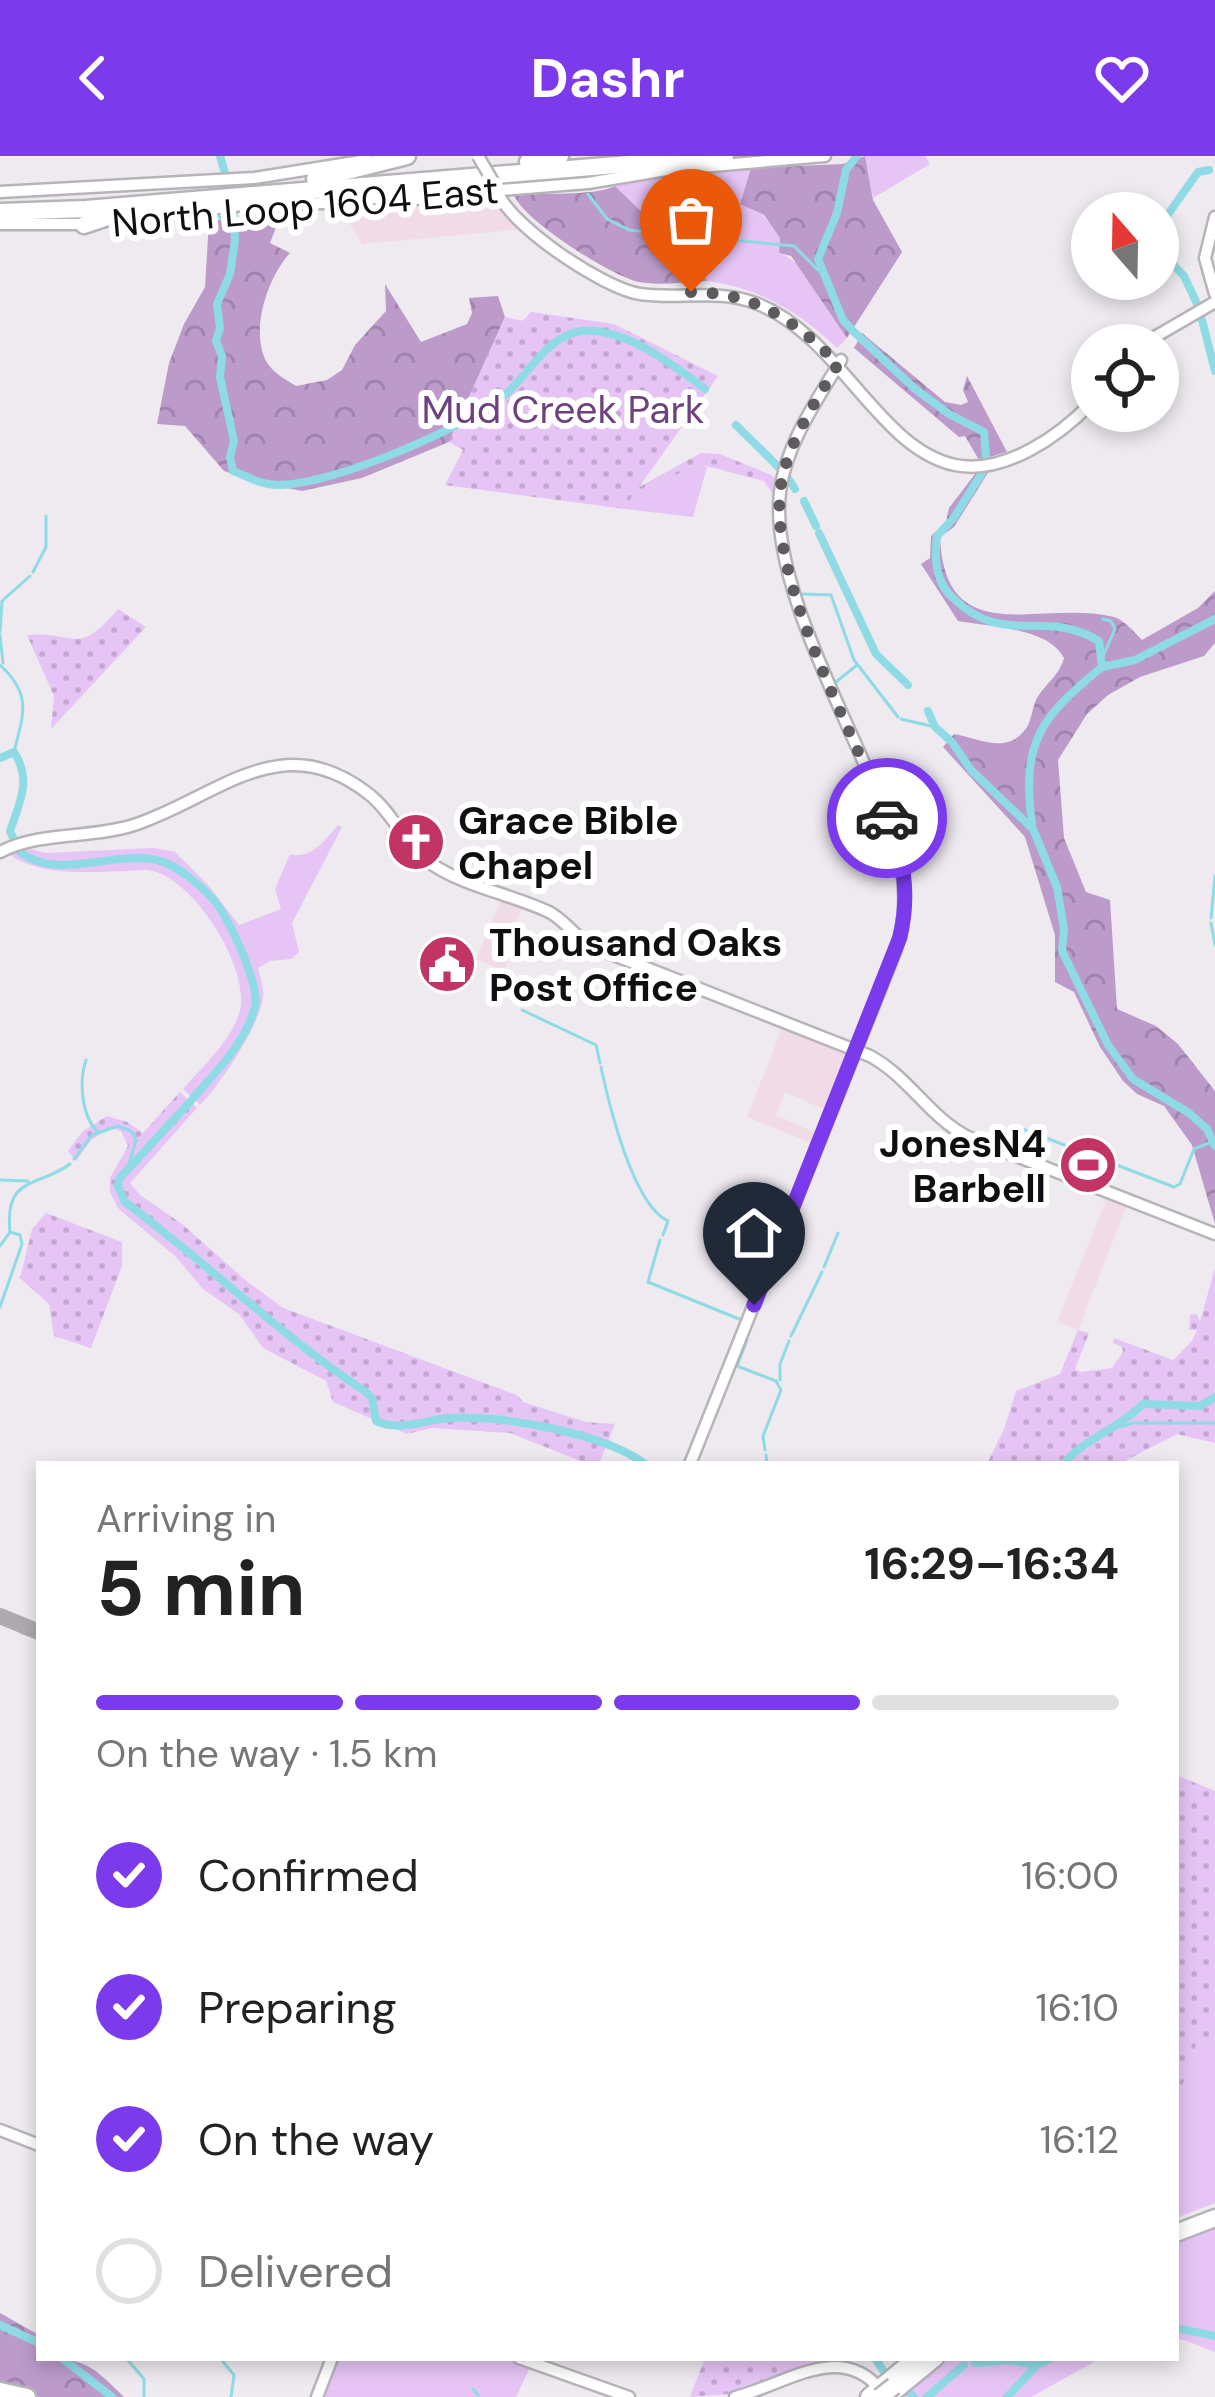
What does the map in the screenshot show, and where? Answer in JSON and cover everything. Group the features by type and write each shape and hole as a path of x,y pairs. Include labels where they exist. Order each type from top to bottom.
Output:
{"highway":[{"path":"243,192 408,156"},
{"path":"503,188 560,156"},
{"path":"296,183 503,188 626,156"},
{"path":"1,203 243,192 503,188 723,161"},
{"path":"243,192 433,196"},
{"path":"84,224 216,194"},
{"path":"1,203 185,200"},
{"path":"1179,2230 1215,2215"},
{"path":"883,2390 913,2361"},
{"path":"883,2390 926,2361"},
{"path":"1,2395 27,2397"}],"main road":[{"name":"North Loop 1604 East","path":"243,192 329,163 408,156"},
{"path":"723,161 825,156"},
{"name":"North Loop 1604 East","path":"433,196 503,188"},
{"path":"503,188 531,225 593,271 646,291 701,286 750,294 797,319 887,415 931,450 960,462 986,461 1010,453 1071,417"},
{"name":"North Loop 1604 East","path":"0,224 84,224 216,194"},
{"path":"1178,324 1215,301 1205,257 1215,218"},
{"path":"1215,227 1209,261 1215,284"},
{"path":"691,1461 900,937 906,909 905,875 896,840 800,608 780,534 787,462 840,362"},
{"path":"0,852 23,843 128,827 253,770 312,768 338,776 375,798 417,852 435,866 554,915 591,946 855,1051 901,1077 935,1115 958,1132 1215,1234"},
{"path":"0,2129 36,2144"},
{"path":"317,2397 331,2361"},
{"path":"527,2361 629,2397"},
{"path":"883,2390 939,2361"},
{"path":"735,2397 826,2366 848,2366 883,2390"},
{"path":"752,2397 826,2366"},
{"path":"807,2376 842,2369 883,2390"},
{"path":"605,2390 618,2397"}],"shaded area":[{"path":"490,196 525,229 362,244 340,207"},
{"path":"502,897 523,906 507,944 510,956 504,971 476,959"},
{"path":"782,1028 848,1056 827,1111 785,1092 776,1115 818,1134 814,1144 747,1117"},
{"path":"1107,1198 1127,1205 1078,1330 1057,1322"}],"green space":[{"path":"865,156 925,156 930,164 873,198"},
{"path":"865,156 873,200 902,252 847,338 791,256 779,253 780,238 764,215 740,204 751,168 843,164"},
{"path":"751,168 740,204 763,215 781,238 779,253 798,265 817,289 847,338 837,348 778,304 744,289 707,281 697,261 688,261 690,245 660,230 615,186 678,171"},
{"path":"615,186 660,230 705,222 709,230 690,245 688,260 697,261 707,281 656,284 626,278 550,232 514,195 580,193"},
{"path":"282,212 270,243 290,253 269,289 260,334 266,361 296,386 327,380 342,370 355,345 386,311 385,284 421,342 467,324 472,313 469,298 498,296 505,317 449,442 362,478 302,491 224,471 185,426 157,424 169,363 205,287 209,221"},
{"name":"Mud Creek Park","path":"531,312 614,324 718,376 639,487 701,453 720,454 771,475 777,481 775,497 764,481 695,463 642,496 633,494 625,509 445,485 463,450 449,442 505,317 523,321"},
{"path":"862,333 945,402 968,402 963,390 967,376 1007,452 979,460 965,436 959,437 854,348"},
{"path":"695,462 707,467 693,517 625,509 633,493 642,496"},
{"path":"991,468 954,527 940,537 946,573 959,596 978,609 1114,617 1142,640 1198,608 1215,591 1215,643 1204,656 1140,677 1108,695 1087,714 1058,760 1064,838 1086,892 1110,900 1117,1009 1156,1026 1178,1044 1215,1091 1215,1224 1192,1145 1164,1106 1137,1094 1123,1081 1100,1047 1074,992 1055,982 1055,935 1025,837 943,747 954,734 993,743 1019,736 1064,658 1032,634 958,621 921,564 930,558 931,536 946,522 949,508 978,470"},
{"path":"118,609 146,627 51,729 54,696 27,635 84,638"},
{"path":"338,825 342,827 292,923 299,952 291,959 258,968 263,997 255,1023 200,1105 183,1089 229,1035 241,996 229,953 203,910 187,892 153,871 64,871 34,866 7,853 26,848 46,853 153,848 175,852 239,925 281,909 275,889 290,854 311,851"},
{"path":"180,1092 197,1108 130,1183 283,1308 517,1395 523,1402 586,1422 615,1424 600,1461 580,1461 510,1433 432,1428 407,1434 333,1402 326,1381 263,1348 239,1314 203,1289 176,1257 118,1208 110,1192 110,1178 128,1146 121,1131 110,1128 91,1140 76,1161 68,1151 83,1131 107,1116 143,1133"},
{"path":"46,1213 122,1242 122,1266 91,1348 54,1336 49,1304 20,1278 32,1229"},
{"path":"1215,1268 1215,1443 1177,1434 1125,1461 988,1461 1016,1391 1060,1374 1078,1330 1089,1333 1075,1369 1081,1372 1112,1368 1123,1352 1114,1338 1173,1360 1197,1330 1189,1330 1190,1315 1197,1314 1200,1322"},
{"path":"1179,1776 1215,1791 1215,2045 1196,2040 1195,2060 1179,2091"},
{"path":"1196,2040 1215,2045 1215,2203 1179,2217 1179,2091 1195,2060"},
{"path":"1215,2222 1215,2352 1179,2338 1179,2235"},
{"path":"0,2313 36,2333 36,2361 86,2366 124,2397 39,2397 0,2386"},
{"path":"335,2361 517,2361 530,2367 516,2397 321,2397"},
{"path":"704,2361 827,2361 743,2393 690,2397"},
{"path":"944,2361 1096,2361 1031,2397 902,2397"}],"waterway":[{"path":"220,156 228,183"},
{"path":"857,156 846,170 837,213 818,259 843,320 914,388 984,432 986,457"},
{"path":"1199,308 1184,276 1159,250 1164,220 1198,172 1209,170"},
{"path":"588,194 607,219 629,230 794,246 824,276"},
{"path":"233,204 235,240 230,274 217,304 220,328 216,341 234,441 233,471 255,480 290,484 319,479 421,442 499,400 547,349 583,331 632,342 705,389"},
{"path":"184,218 235,217"},
{"path":"1201,316 1215,371"},
{"path":"736,425 795,489"},
{"path":"984,470 937,536 937,569 946,591 989,621 1060,627 1099,641 1102,667 1050,717 1033,751 1032,824"},
{"path":"804,501 816,526"},
{"path":"33,572 46,547 46,516"},
{"path":"819,533 876,654 908,685"},
{"path":"0,632 2,601 30,576"},
{"path":"803,594 831,595 854,660 898,717"},
{"path":"1103,619 1115,629 1103,656"},
{"path":"1102,667 1135,660 1215,619"},
{"path":"0,635 3,663"},
{"path":"0,665 17,686 23,706 14,752"},
{"path":"836,682 857,665"},
{"path":"928,711 935,727 971,770 1033,829 1057,887 1064,929 1062,951 1108,1045 1133,1079 1189,1113 1207,1129 1215,1146"},
{"path":"901,719 935,727"},
{"path":"0,758 14,752 22,772 22,791 10,831 15,842"},
{"path":"17,850 51,864 160,861 188,876 219,906 248,967 255,1007 237,1044 193,1098"},
{"path":"1211,918 1215,876"},
{"path":"1211,923 1215,945"},
{"path":"522,1010 596,1045 600,1063"},
{"path":"86,1060 83,1097 97,1131"},
{"path":"601,1067 634,1175 655,1211 668,1221 663,1235"},
{"path":"190,1102 119,1179 125,1202 366,1392 372,1398 376,1421 403,1425 470,1418 523,1423 579,1435 640,1461"},
{"path":"74,1159 92,1135 118,1126 131,1131 136,1140 127,1171"},
{"path":"1015,1126 1174,1187 1180,1184 1194,1149 1214,1141"},
{"path":"0,1307 22,1244 20,1235 10,1232 12,1201 26,1186 70,1164"},
{"path":"0,1180 28,1181"},
{"path":"0,1246 10,1232"},
{"path":"824,1267 838,1233"},
{"path":"660,1240 648,1282 744,1321"},
{"path":"791,1336 822,1272"},
{"path":"747,1340 737,1366 776,1381 781,1390 763,1436 765,1450"},
{"path":"780,1380 789,1341"},
{"path":"1067,1461 1143,1404 1200,1406 1215,1397"},
{"path":"1120,1427 1215,1423"},
{"path":"766,1455 767,1461"},
{"path":"0,2325 36,2342"},
{"path":"1179,2329 1215,2336"},
{"path":"66,2361 112,2397"},
{"path":"129,2361 144,2379 144,2397"},
{"path":"222,2361 234,2375 231,2397"},
{"path":"877,2361 886,2375"},
{"path":"975,2363 997,2361"},
{"path":"1014,2361 1037,2365"},
{"path":"1007,2397 1046,2361"},
{"path":"927,2397 964,2365"},
{"path":"473,2389 478,2395"},
{"path":"908,2392 914,2397"}],"taxiway":[{"path":"22,1631 36,1636"}],"runway":[{"path":"0,1616 36,1631"}],"way so far":[{"path":"691,292 737,297 778,313 808,333 838,364 790,452 780,496 780,534 807,626 887,818"}],"place":[{"name":"Grace Bible Chapel","path":"416,842"},
{"name":"Thousand Oaks Post Office","path":"447,964"},
{"name":"JonesN4 Barbell","path":"1088,1165"}],"route":[{"path":"754,1305 900,937 906,909 905,875 887,818"}]}
